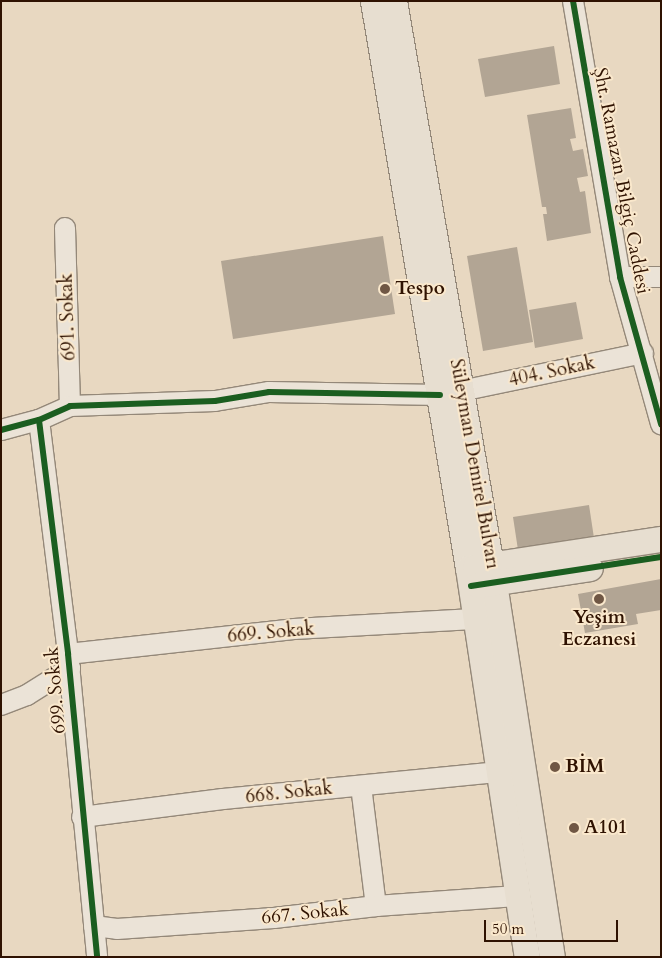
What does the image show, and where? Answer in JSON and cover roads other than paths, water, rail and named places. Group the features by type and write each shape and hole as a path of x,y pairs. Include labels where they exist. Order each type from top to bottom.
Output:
{"main road":[{"name":"Süleyman Demirel Bulvarı","path":"373,1 450,393 481,575 552,957"},
{"name":"Süleyman Demirel Bulvarı","path":"394,1 450,393"},
{"path":"481,575 661,539"},
{"path":"481,575 661,557"},
{"name":"Süleyman Demirel Bulvarı","path":"481,575 474,619 527,957"}],"street":[{"name":"Şht. Ramazan Bilgiç Caddesi","path":"573,1 620,277 643,353 661,424"},
{"name":"691. Sokak","path":"65,228 70,406"},
{"path":"620,277 661,277"},
{"name":"404. Sokak","path":"70,406 215,401 269,392 450,393 643,353"},
{"path":"1,430 39,420 70,406"},
{"name":"699. Sokak","path":"39,420 69,661 82,818 97,957"},
{"name":"669. Sokak","path":"69,661 294,629 474,619"},
{"path":"1,705 27,695 69,661"},
{"name":"668. Sokak","path":"82,818 497,772"},
{"path":"362,786 376,906"},
{"name":"667. Sokak","path":"94,926 117,929 274,918 376,906 517,896"}],"place":[{"name":"Tespo","path":"385,289"},
{"name":"Yeşim Eczanesi","path":"599,599"},
{"name":"BİM","path":"555,767"},
{"name":"A101","path":"574,828"}]}
